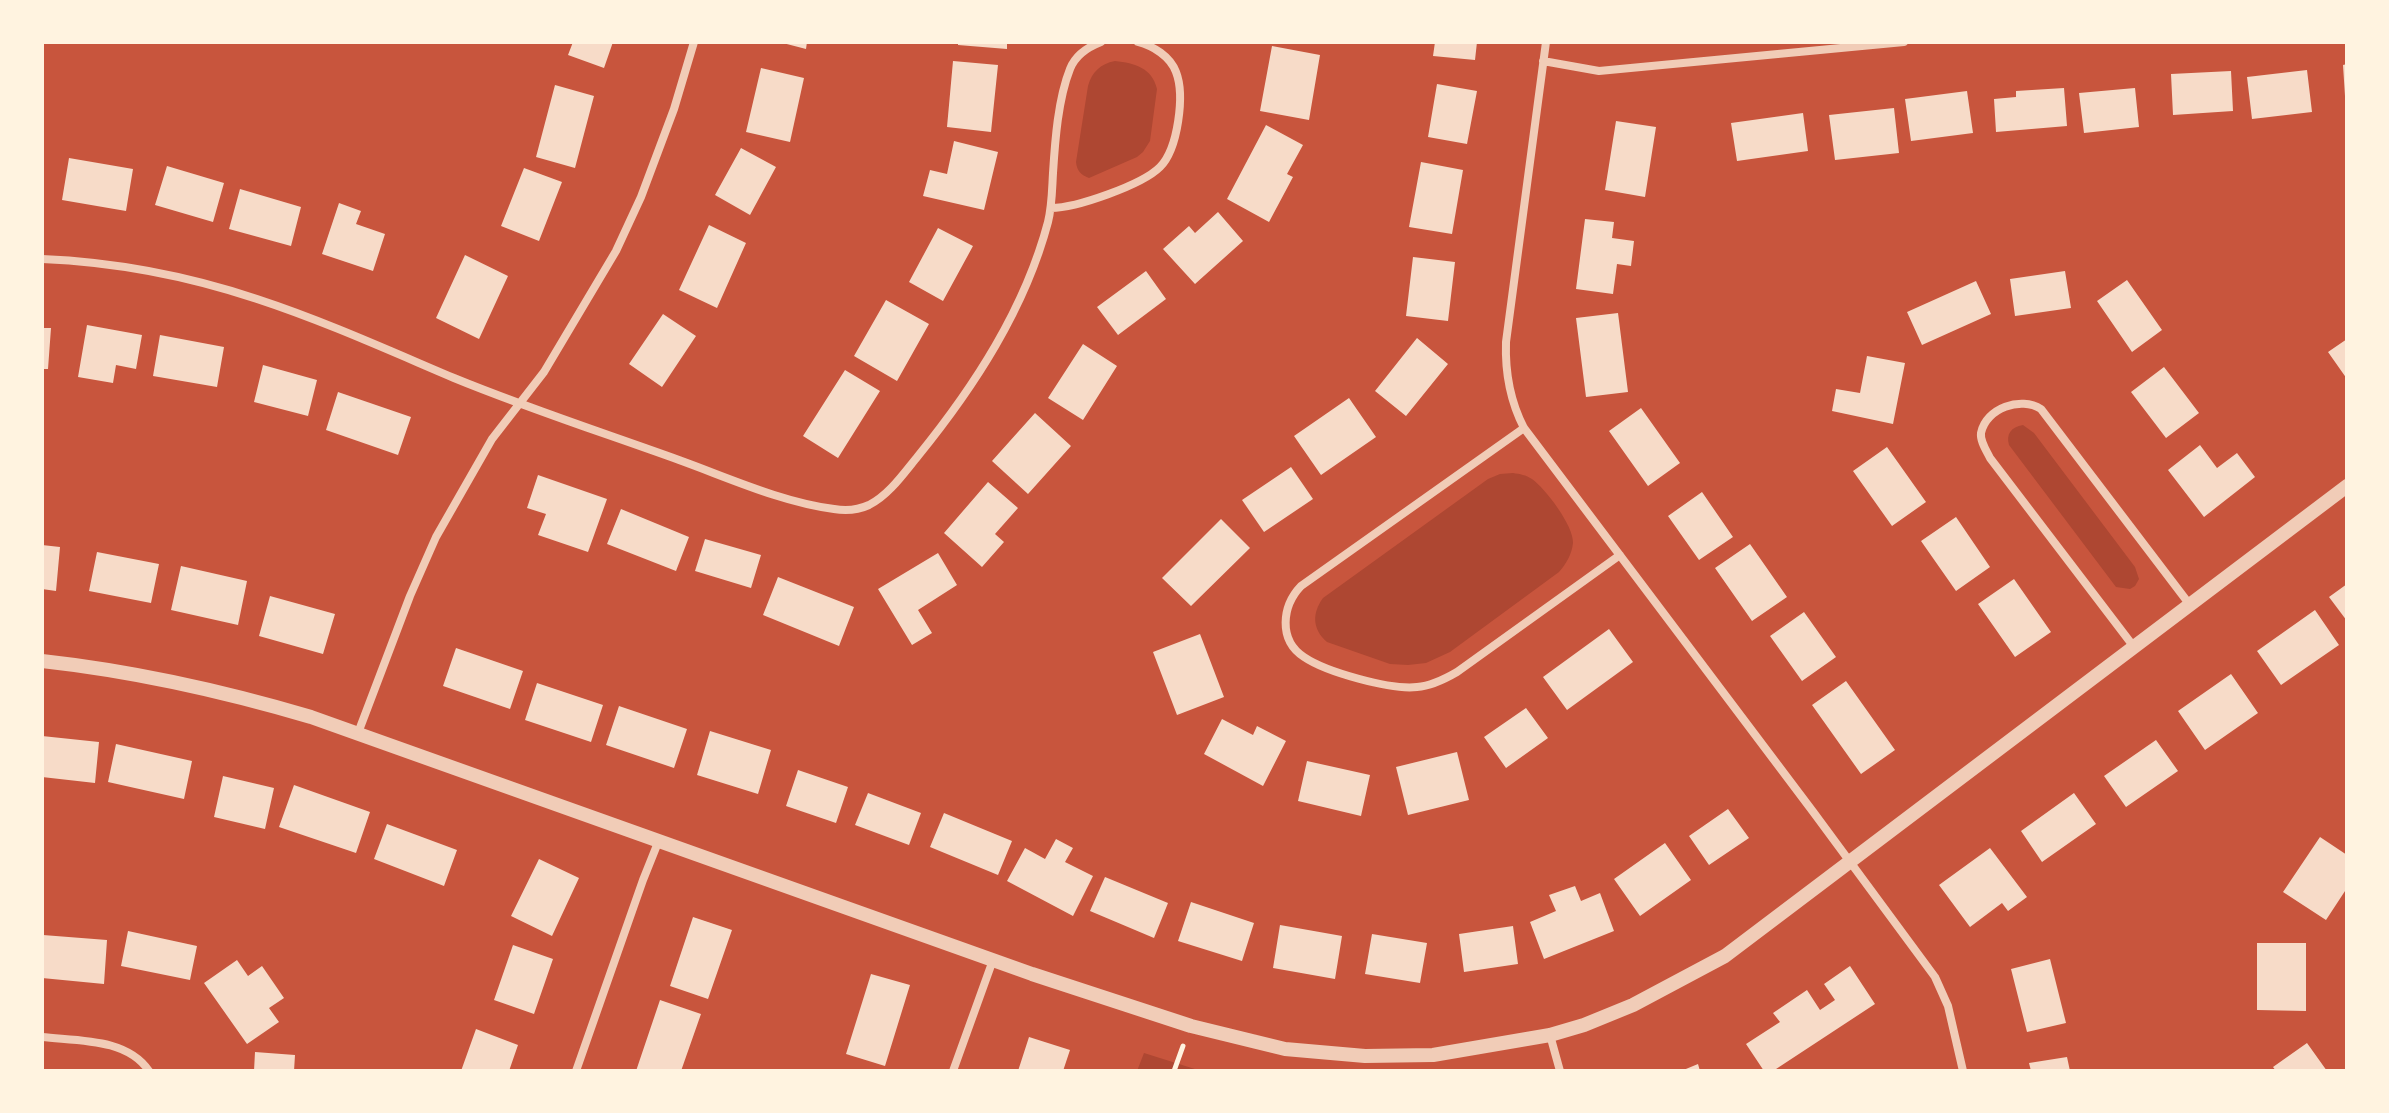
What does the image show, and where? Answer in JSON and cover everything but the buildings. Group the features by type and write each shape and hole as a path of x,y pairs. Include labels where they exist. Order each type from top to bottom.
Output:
{"street":[{"path":"358,733 429,551 492,439 544,372 616,251 641,197 674,109 694,42"},
{"path":"42,259 126,268 227,289 331,326 520,403 780,495 849,510 868,506 889,490 936,434 995,346 1020,297 1051,208 1055,154 1068,72 1080,55 1101,42"},
{"path":"1051,208 1071,206 1109,194 1154,172 1169,156 1178,122 1176,72 1165,56 1138,42"},
{"path":"1546,42 1506,342 1510,391 1524,428 1935,977 1948,1006 1963,1071"},
{"path":"1543,61 1584,69 1614,70 1904,42"},
{"path":"2134,647 1990,458 1981,433 1995,414 2019,402 2027,402 2041,409 2190,605"},
{"path":"1524,428 1301,586 1286,612 1286,630 1296,649 1303,657 1374,683 1404,687 1431,684 1457,672 1620,555"},
{"path":"42,661 133,674 267,704 358,733 993,960 1176,1022 1257,1044 1306,1052 1393,1057 1433,1055 1550,1035 1584,1025 1633,1005 1702,969 1749,939 2347,486"},
{"path":"576,1071 659,840"},
{"path":"953,1071 993,960"},
{"path":"1550,1035 1560,1071"},
{"path":"42,1037 122,1049 149,1071"}],"path":[{"path":"1174,1071 1177,1061"}],"shaded area":[{"path":"1115,61 1142,68 1155,82 1157,89 1150,141 1137,157 1089,178 1080,172 1076,162 1088,86 1097,69"},
{"path":"2023,425 2034,433 2135,567 2139,579 2135,586 2130,589 2116,587 2009,445 2010,432"},
{"path":"1513,473 1538,484 1569,527 1573,543 1568,559 1559,572 1450,652 1426,663 1390,664 1327,642 1322,637 1315,621 1323,598 1488,479"},
{"path":"1144,1053 1198,1070 1137,1071"}]}
